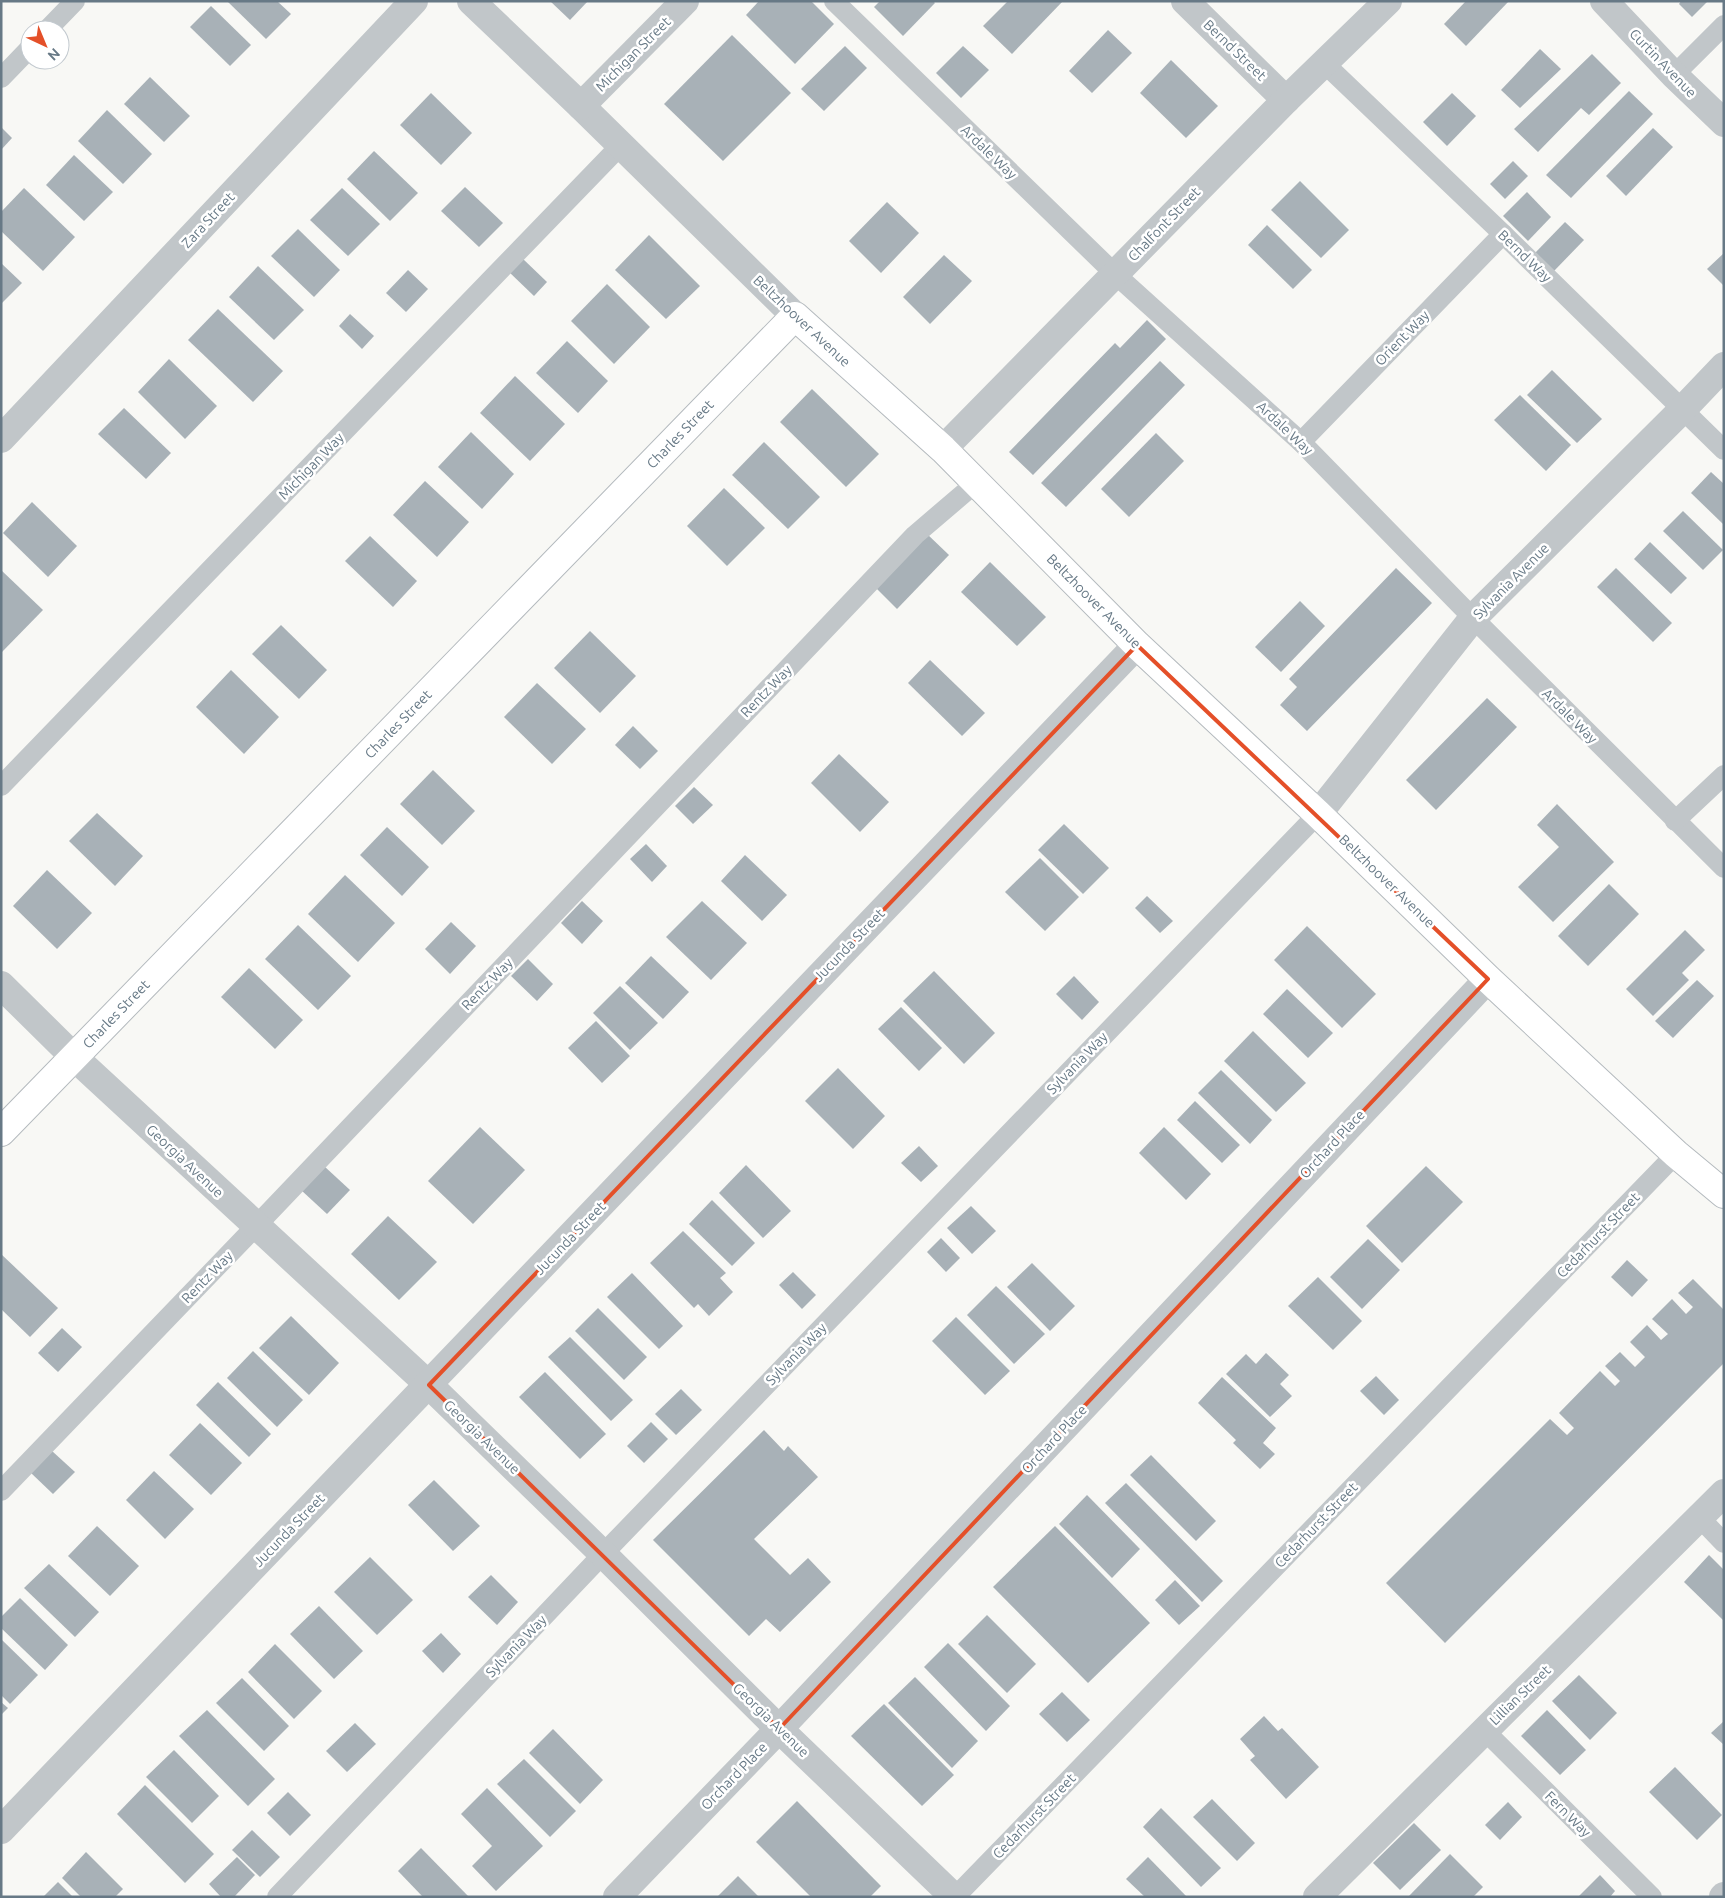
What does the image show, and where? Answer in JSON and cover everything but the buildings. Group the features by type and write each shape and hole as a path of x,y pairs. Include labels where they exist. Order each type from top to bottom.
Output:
{"street":[{"name":"Zara Street","path":"1,439 414,1"},
{"name":"Beltzhoover Avenue","path":"471,1 582,106 795,316 943,449 1137,644 1318,814 1488,979 1676,1154 1724,1194"},
{"name":"Michigan Street","path":"582,106 685,1"},
{"name":"Bernd Street","path":"1185,1 1286,100"},
{"name":"Chalfont Street","path":"943,449 1286,100 1388,1"},
{"name":"Curtin Avenue","path":"1604,1 1674,75 1724,123"},
{"name":"Charles Street","path":"1,1132 795,316"},
{"name":"Sylvania Avenue","path":"1318,814 1473,618 1724,366"},
{"name":"Jucunda Street","path":"1,1830 1137,644"},
{"name":"Orchard Place","path":"617,1897 779,1729 1488,979"},
{"name":"Georgia Avenue","path":"1,985 74,1057 429,1385 779,1729 955,1897"},
{"name":"Lillian Street","path":"1317,1897 1724,1493"}],"lane":[{"path":"57,20 75,1"},
{"name":"Ardale Way","path":"834,1 1115,274 1301,442 1473,618 1724,868"},
{"path":"1674,75 1724,25"},
{"path":"1,78 20,58"},
{"name":"Bernd Way","path":"1324,63 1503,234 1724,450"},
{"name":"Michigan Way","path":"1,786 621,145"},
{"name":"Orient Way","path":"1301,442 1503,234"},
{"name":"Rentz Way","path":"1,1491 915,535 977,482"},
{"path":"1675,821 1724,774"},
{"name":"Sylvania Way","path":"277,1897 603,1554 1318,814"},
{"name":"Cedarhurst Street","path":"955,1897 1676,1154"},
{"path":"1700,1518 1724,1543"},
{"name":"Fern Way","path":"1484,1730 1652,1897"}],"highlighted area":[{"path":"1137,645 1488,979 779,1729 429,1385"}]}
